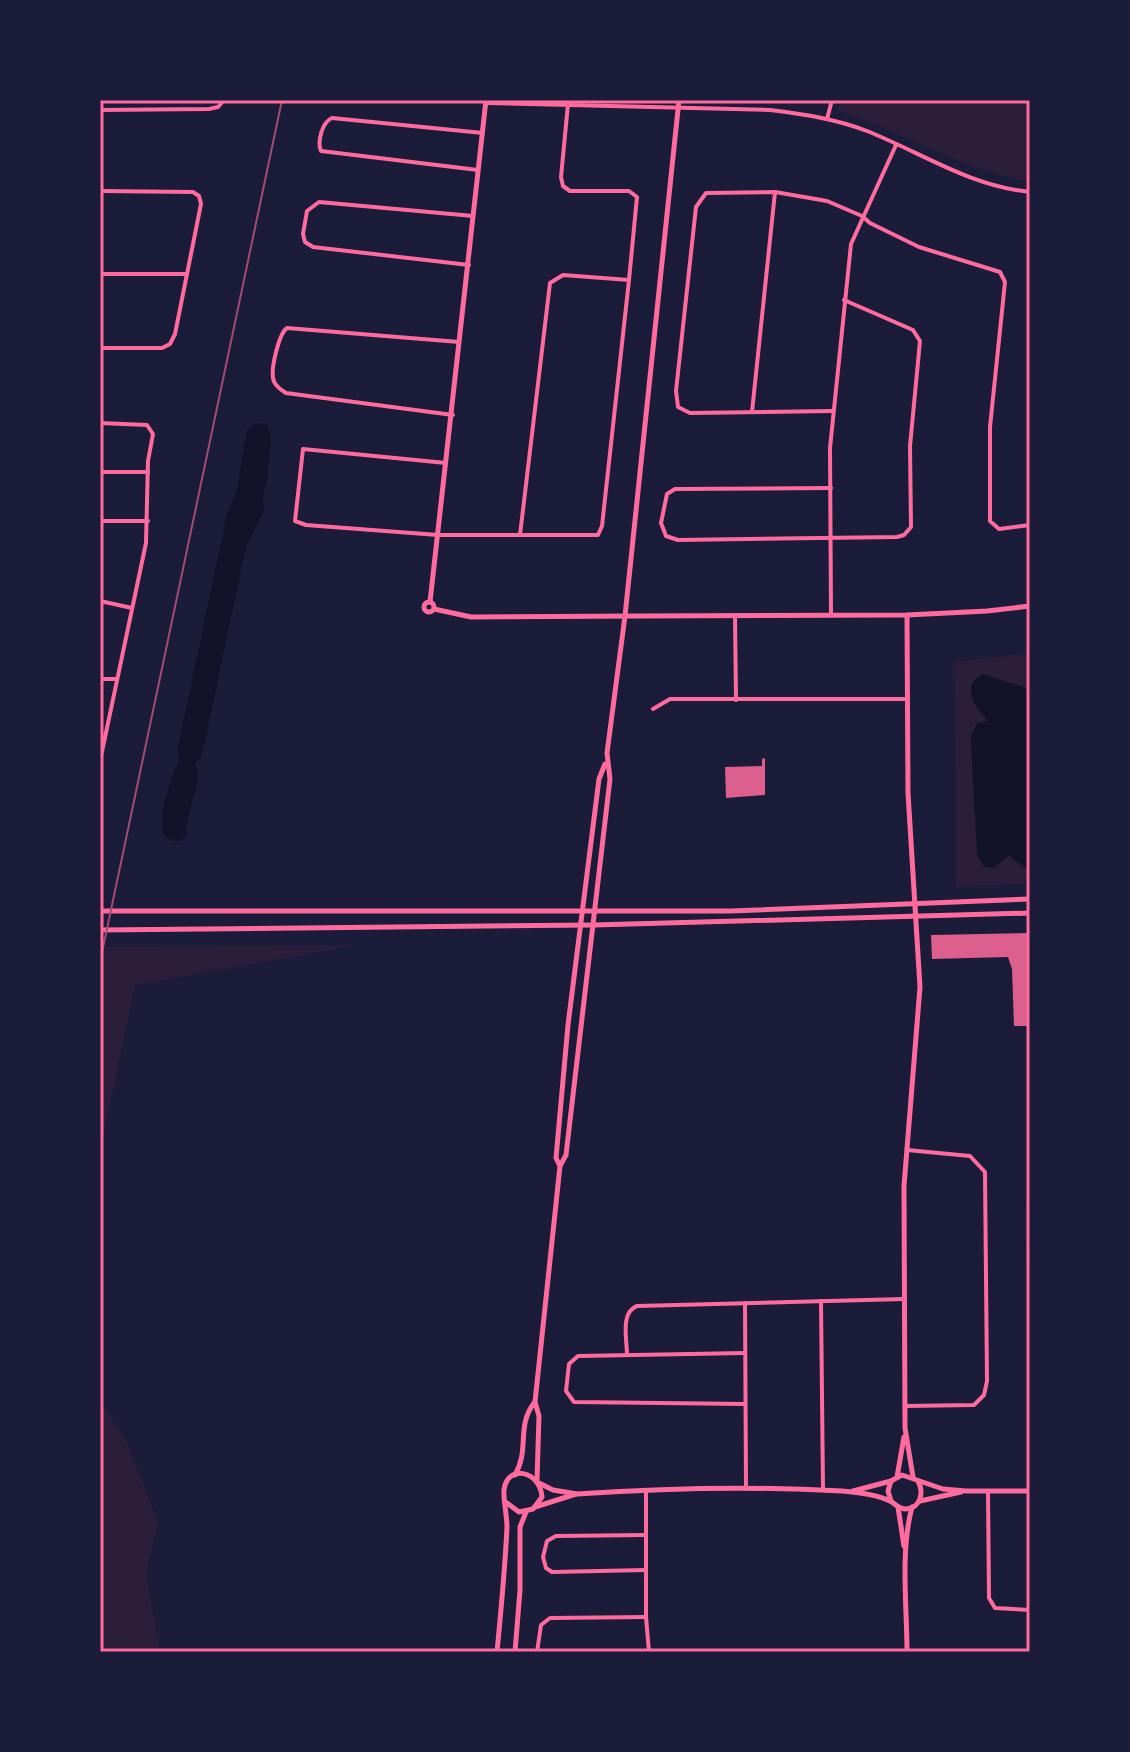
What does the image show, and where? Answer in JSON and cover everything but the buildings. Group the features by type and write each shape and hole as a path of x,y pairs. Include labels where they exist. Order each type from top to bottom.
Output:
{"main road":[{"path":"560,1166 556,1158 580,925 625,616 679,100"},
{"path":"486,101 453,415 430,602 425,603 425,610 471,617 907,615 1030,606"},
{"path":"907,615 908,793 920,987 904,1186 905,1428 915,1479 922,1491 919,1501"},
{"path":"535,1507 542,1497 538,1482 539,1416 535,1402 560,1166 566,1155 594,925 610,779 606,762"},
{"path":"100,911 730,911 1030,899"},
{"path":"100,930 594,925 1030,913"},
{"path":"515,1475 523,1456 525,1416 535,1402"},
{"path":"891,1502 888,1491 894,1479 905,1428"},
{"path":"497,1652 506,1549 506,1482 515,1475 526,1473 553,1490 577,1494"},
{"path":"851,1492 894,1479 915,1479 943,1489 1030,1491"},
{"path":"515,1652 520,1590 520,1527 522,1517 535,1507 577,1494 746,1487 851,1492 891,1502 898,1507 912,1507"},
{"path":"907,1652 907,1559 912,1507 919,1501 966,1491"},
{"path":"507,1503 512,1509 526,1512"},
{"path":"898,1507 907,1559"}],"street":[{"path":"100,110 209,109 218,107 224,100"},
{"path":"827,119 832,100"},
{"path":"486,101 770,110 827,119 853,126 968,178 1030,192"},
{"path":"446,463 303,449 295,521 306,525 438,535 598,535 601,531 637,197 629,191 570,191 563,186 561,177 568,104"},
{"path":"478,170 324,151 319,146 324,124 332,118 483,133"},
{"path":"831,613 833,411 851,244 896,145"},
{"path":"100,191 184,191 199,196 201,209 175,334 170,344 162,348 100,348"},
{"path":"752,412 775,192"},
{"path":"833,411 690,413 678,407 676,391 696,207 706,193 775,192 827,201 919,247 1000,272 1004,276 990,427 990,521 999,529 1030,525"},
{"path":"469,265 313,247 305,242 303,234 307,211 319,202 473,216"},
{"path":"100,274 187,274"},
{"path":"520,535 550,283 568,275 629,280"},
{"path":"831,488 675,489 667,494 661,523 666,536 672,539 897,537 908,532 911,527 910,446 920,341 913,330 844,300"},
{"path":"453,415 286,393 277,386 272,375 281,332 287,328 461,342"},
{"path":"100,423 139,423 151,428 153,434 148,472 148,521 100,761"},
{"path":"100,472 148,472"},
{"path":"100,521 148,521"},
{"path":"100,601 132,608"},
{"path":"735,615 736,700"},
{"path":"100,679 117,679"},
{"path":"653,709 670,699 907,699"},
{"path":"100,728 107,728"},
{"path":"905,1406 974,1405 984,1395 987,1381 985,1172 970,1156 907,1150"},
{"path":"627,1355 627,1314 630,1308 637,1306 904,1299"},
{"path":"821,1301 823,1490"},
{"path":"745,1303 746,1487"},
{"path":"745,1353 578,1356 569,1364 566,1391 574,1402 745,1404"},
{"path":"646,1489 649,1652"},
{"path":"988,1491 989,1598 995,1608 1030,1610"},
{"path":"646,1535 556,1536 547,1541 543,1557 546,1568 552,1572 646,1570"},
{"path":"537,1652 541,1625 550,1618 646,1617"}],"shaded area":[{"path":"841,100 1030,100 1030,181 980,169 838,111"},
{"path":"257,423 267,425 271,437 264,511 248,542 243,560 207,732 201,757 195,764 197,785 185,828 188,832 181,841 173,841 165,837 163,809 180,759 177,752 227,514 237,490 247,430"},
{"path":"1030,653 1030,694 1023,687 983,674 989,722 971,736 974,810 1009,855 1030,872 1030,884 956,886 955,662"},
{"path":"983,674 1023,687 1030,694 1030,872 1009,855 994,868 984,867 977,855 971,736 977,723 988,721 975,704 971,691 976,679"},
{"path":"359,945 135,985 100,1152 100,947"},
{"path":"1030,1146 1030,1403 1025,1215"},
{"path":"100,1402 125,1438 158,1522 146,1574 160,1652 100,1652"}],"railway":[{"path":"100,962 282,100"}]}
